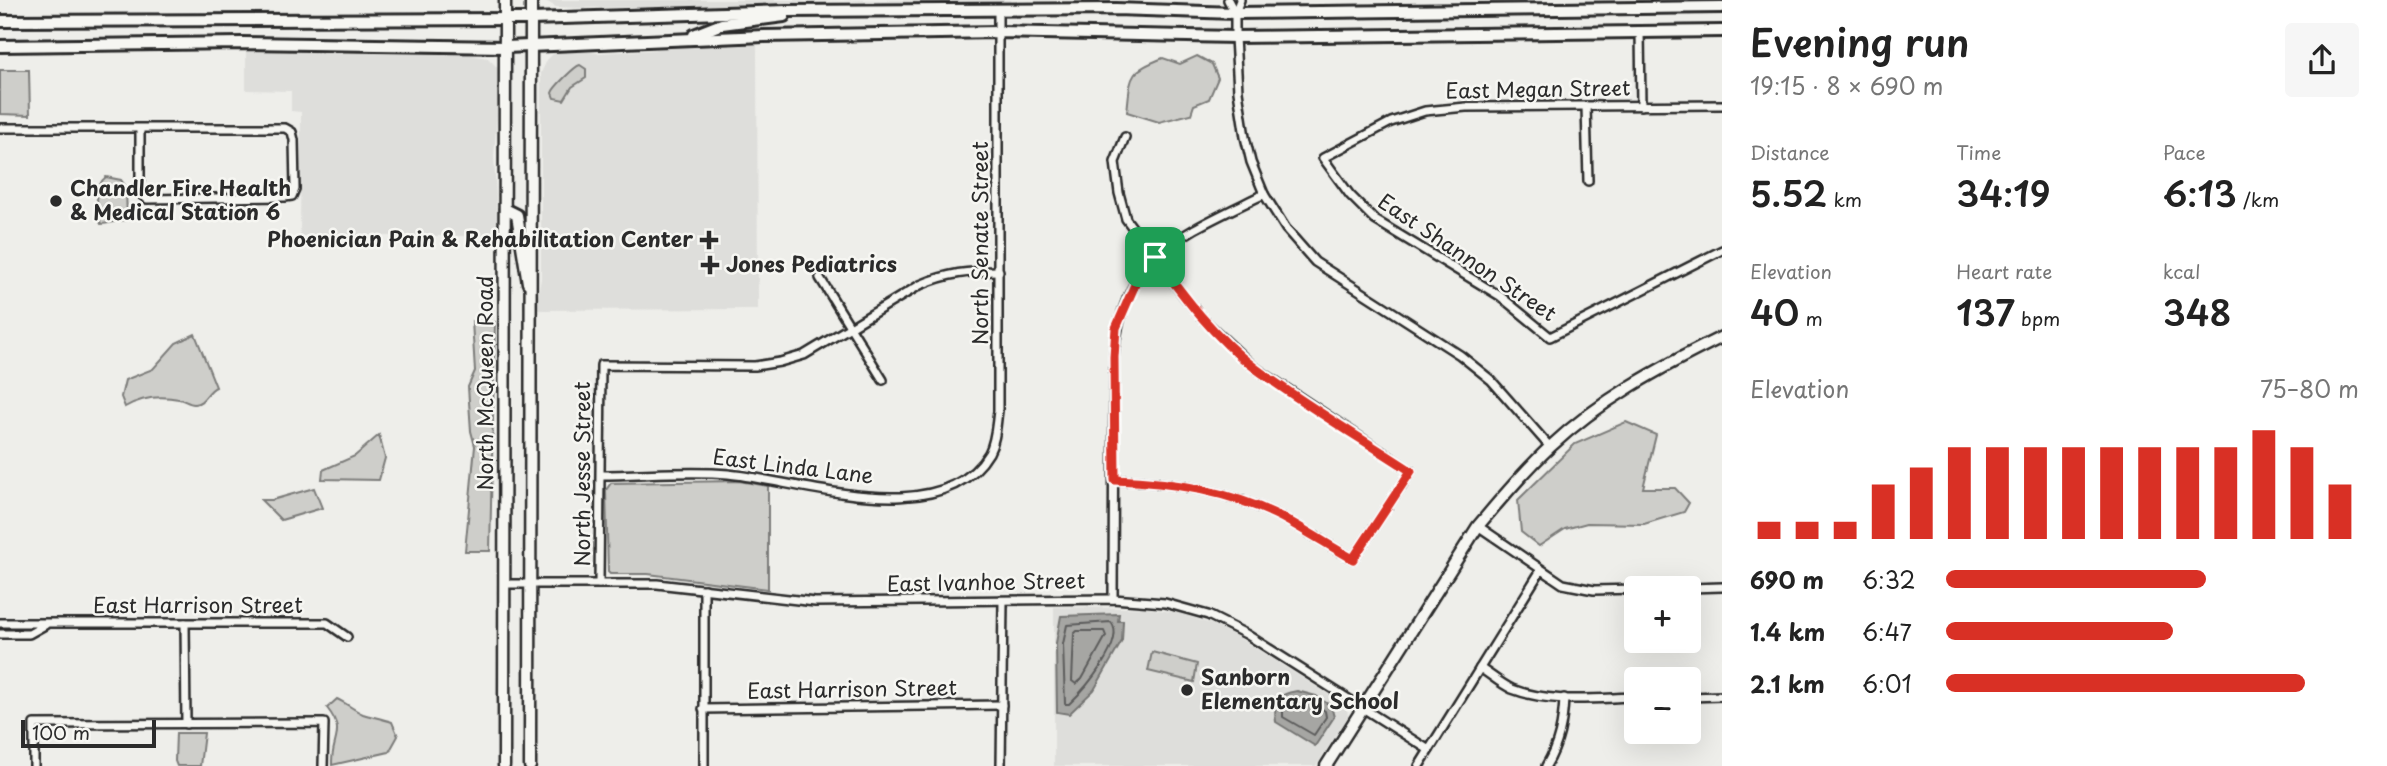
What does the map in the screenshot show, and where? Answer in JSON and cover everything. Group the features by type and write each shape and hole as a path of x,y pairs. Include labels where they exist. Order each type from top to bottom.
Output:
{"main road":[{"name":"North McQueen Road","path":"504,766 505,0"},
{"path":"530,766 531,0"},
{"path":"0,21 531,19 787,11 1116,9 1235,13 1591,4 1722,7"},
{"path":"682,39 722,24 778,18 785,16 787,11"},
{"path":"0,46 242,43 532,47 682,39 998,32 1235,37 1722,30"},
{"path":"505,209 517,215 532,298"},
{"path":"1326,766 1478,526 1550,447 1597,409 1659,368 1722,337"}],"street":[{"path":"1228,0 1235,13"},
{"path":"1240,0 1235,13 1235,37 1238,91 1245,137 1251,162 1264,194 1286,229 1315,262 1460,355 1491,380 1550,447"},
{"name":"North Senate Street","path":"975,470 989,452 996,434 999,271 998,10"},
{"path":"1640,31 1641,106"},
{"name":"East Megan Street","path":"1323,158 1391,122 1425,111 1466,107 1722,105"},
{"path":"1587,106 1588,181"},
{"path":"0,128 140,128 285,128 292,132 294,140 295,189 292,195 285,197 147,199 142,195 141,186 140,128"},
{"path":"1115,480 1163,482 1204,489 1243,501 1282,518 1353,559 1411,471 1254,367 1204,320 1126,219 1115,162 1125,136"},
{"name":"East Shannon Street","path":"1323,158 1350,195 1375,220 1500,296 1550,337 1722,250"},
{"path":"1113,599 1116,328 1137,280 1155,257 1181,236 1264,194"},
{"path":"851,328 920,285 940,276 964,271 999,271"},
{"path":"820,278 883,380"},
{"name":"North Jesse Street","path":"599,584 601,365 755,366 804,355 851,328"},
{"name":"East Linda Lane","path":"601,475 726,474 863,496 893,496 929,495 948,488 975,470"},
{"path":"1478,526 1563,584 1594,590 1624,589"},
{"path":"1419,766 1541,570"},
{"name":"East Ivanhoe Street","path":"504,584 657,584 815,602 1113,599 1165,603 1208,615 1246,634 1429,750"},
{"path":"1701,588 1722,587"},
{"path":"704,589 704,766"},
{"path":"1001,766 1003,601"},
{"name":"East Harrison Street","path":"0,623 327,624 346,637"},
{"path":"186,623 186,724"},
{"name":"East Harrison Street","path":"0,634 29,634 45,625"},
{"path":"1480,668 1511,688 1534,695 1624,698"},
{"path":"1701,697 1722,696"},
{"path":"1546,766 1554,752 1563,724 1564,698"},
{"name":"East Harrison Street","path":"703,709 1002,705"},
{"path":"34,766 34,724 324,723 323,766"}],"shaded area":[{"path":"544,0 842,0 806,1 776,6 576,8 556,7"},
{"path":"842,0 1011,0 1011,3 897,4"},
{"path":"757,42 758,309 536,310 541,278 541,73 547,60 555,52 565,49 596,53 653,50 679,45"},
{"path":"246,51 465,54 488,58 497,67 500,76 494,156 498,236 300,236 301,112 291,111 291,91 246,90"},
{"path":"1197,56 1212,64 1218,78 1209,99 1194,105 1191,114 1159,122 1127,112 1131,82 1137,71 1163,58 1180,64"},
{"path":"580,65 586,69 586,78 572,87 564,100 554,98 552,93 556,87"},
{"path":"0,70 29,70 30,115 0,114"},
{"path":"106,177 121,180 126,187 127,220 101,224 97,206 98,192"},
{"path":"472,321 495,322 490,551 465,551 475,446 471,431 468,387 475,371"},
{"path":"195,334 216,387 197,403 158,397 144,399 125,407 121,397 125,380 153,369 176,343"},
{"path":"1626,422 1656,435 1643,488 1675,488 1689,503 1684,512 1644,524 1587,523 1565,529 1539,546 1521,532 1518,500 1575,444"},
{"path":"379,435 385,458 379,480 322,479 323,470 355,456"},
{"path":"739,481 768,486 768,589 648,574 608,572 606,490 611,483"},
{"path":"314,488 322,508 281,520 261,500 272,500"},
{"name":"Sanborn Elementary School","path":"1054,607 1146,608 1179,613 1211,624 1236,636 1342,703 1347,707 1348,716 1316,766 1054,766"},
{"path":"1152,652 1197,664 1194,682 1148,671"},
{"path":"337,699 363,714 392,722 398,736 389,752 332,765 337,730 327,708"},
{"path":"176,733 204,733 200,766 177,766"}],"water":[{"path":"1119,614 1118,621 1123,621 1122,641 1094,690 1069,714 1057,712 1056,643 1061,616"},
{"path":"1297,691 1316,696 1331,706 1334,717 1315,746 1276,722 1275,709 1280,697"}],"place":[{"name":"Chandler Fire Health & Medical Station 6","path":"56,201"},
{"name":"Phoenician Pain & Rehabilitation Center","path":"709,240"},
{"name":"Jones Pediatrics","path":"710,265"},
{"name":"Sanborn Elementary School","path":"1187,690"}],"route":[{"path":"1155,257 1204,320 1254,367 1411,471 1353,559 1282,518 1243,501 1204,489 1163,482 1115,480 1116,328 1137,280 1155,257"}]}
